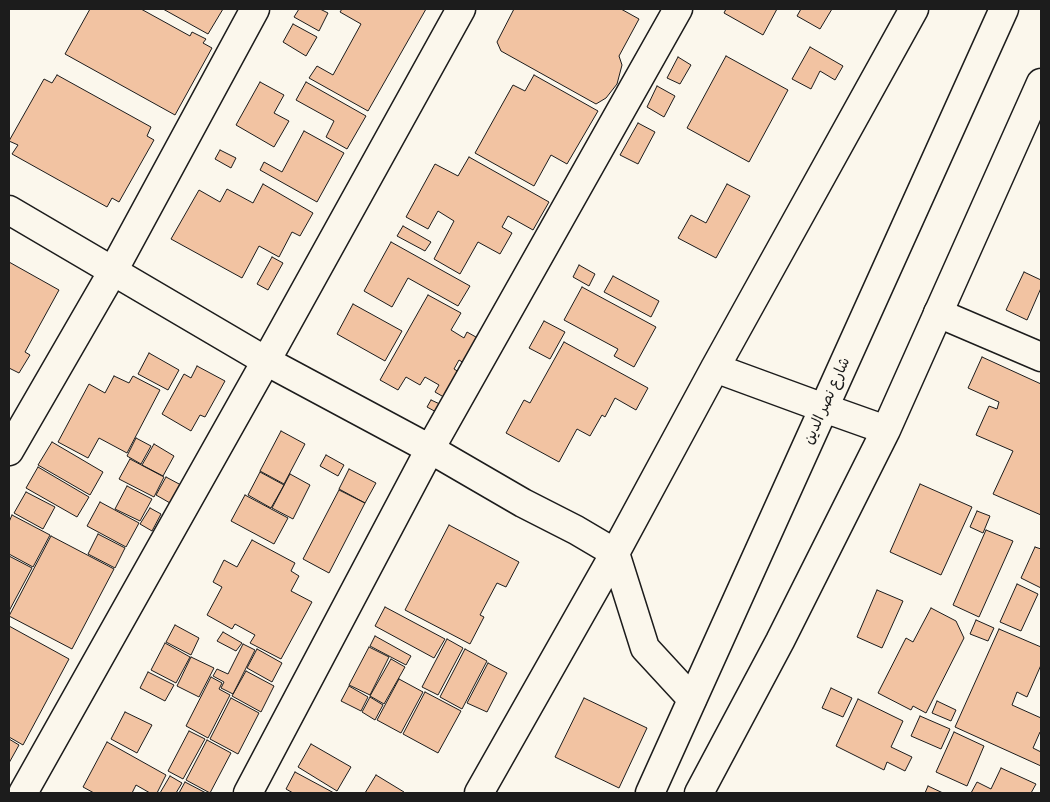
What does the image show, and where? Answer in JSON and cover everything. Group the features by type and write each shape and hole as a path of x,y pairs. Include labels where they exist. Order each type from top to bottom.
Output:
{"street":[{"path":"9,451 113,271 255,9"},
{"path":"24,793 461,9"},
{"path":"248,793 430,449 678,9"},
{"path":"479,793 615,553 914,9"},
{"name":"شارع نصر الدين","path":"650,793 1004,9"},
{"path":"699,793 780,642 886,430 1041,83"},
{"path":"9,210 266,361 430,449 615,553 645,648 692,699"},
{"path":"938,313 1041,357"},
{"path":"715,368 886,430"}],"building":[{"path":"90,9 141,9 190,36 192,32 206,39 203,43 212,48 175,115 65,54"},
{"path":"163,9 223,9 208,34"},
{"path":"299,9 320,9 328,13 319,31 294,17"},
{"path":"342,9 426,9 368,111 309,78 317,66 333,75 361,24 340,12"},
{"path":"514,9 621,9 639,19 619,56 622,65 617,84 606,98 596,104 501,51 497,42"},
{"path":"726,9 777,9 763,35 724,13"},
{"path":"801,9 832,9 820,29 797,16"},
{"path":"293,24 317,37 306,56 283,42"},
{"path":"810,47 843,66 835,80 820,71 811,89 792,79"},
{"path":"726,56 788,90 749,162 687,128"},
{"path":"678,57 691,65 680,84 667,78"},
{"path":"57,75 151,127 147,136 154,140 119,202 112,198 107,207 12,154 18,145 9,141 44,79 52,83"},
{"path":"534,75 598,111 567,164 551,155 534,186 475,153 513,85 525,91"},
{"path":"260,82 284,95 274,113 289,121 274,147 236,125"},
{"path":"306,82 366,116 347,149 326,137 334,121 296,100"},
{"path":"657,86 675,96 664,117 647,107"},
{"path":"638,123 655,132 638,164 620,155"},
{"path":"304,131 344,153 317,202 260,170 264,162 282,172"},
{"path":"220,150 236,158 231,168 215,159"},
{"path":"469,157 549,202 533,230 508,216 502,227 512,233 500,254 478,242 460,274 434,259 454,221 438,211 428,229 406,217 435,164 458,176"},
{"path":"263,184 313,213 300,236 292,232 279,257 259,246 242,278 171,239 199,190 220,202 227,189 253,203"},
{"path":"727,184 750,196 716,258 678,238 691,215 706,223"},
{"path":"403,226 431,242 425,251 397,236"},
{"path":"391,242 470,286 458,306 408,278 392,307 364,291"},
{"path":"272,257 283,263 268,290 257,284"},
{"path":"9,262 59,290 25,352 30,355 19,373 9,368"},
{"path":"579,265 595,274 589,286 573,277"},
{"path":"1024,272 1041,280 1041,288 1027,320 1006,310"},
{"path":"613,276 659,301 651,317 604,292"},
{"path":"582,287 656,327 634,367 614,356 618,349 564,320"},
{"path":"428,295 461,313 451,330 464,338 467,332 483,341 469,366 459,360 454,369 464,375 449,400 435,392 439,385 425,377 420,385 406,377 398,390 380,380"},
{"path":"353,304 402,331 385,361 337,334"},
{"path":"544,321 565,332 550,359 529,348"},
{"path":"564,342 648,388 636,410 615,398 605,417 602,415 590,436 577,429 559,462 506,433 524,400 530,403"},
{"path":"149,353 179,370 168,390 138,374"},
{"path":"982,357 1041,384 1041,515 993,494 1013,451 976,435 989,406 997,409 999,402 968,388"},
{"path":"197,366 225,381 205,417 200,415 191,431 162,414 184,374 191,378"},
{"path":"114,376 129,383 133,376 160,390 127,453 99,438 88,458 58,442 89,384 105,393"},
{"path":"431,400 442,405 438,413 427,407"},
{"path":"281,431 305,444 284,484 260,471"},
{"path":"136,438 151,446 141,464 127,456"},
{"path":"52,442 103,472 90,495 38,465"},
{"path":"154,444 174,456 163,476 142,465"},
{"path":"326,455 344,465 338,476 320,466"},
{"path":"130,459 164,477 154,497 119,479"},
{"path":"38,467 89,497 77,517 26,488"},
{"path":"349,469 376,483 365,503 339,489"},
{"path":"260,472 284,485 271,508 248,495"},
{"path":"290,474 310,485 293,519 272,508"},
{"path":"166,477 181,485 170,503 156,495"},
{"path":"920,484 972,507 941,575 890,552"},
{"path":"127,486 152,499 140,521 115,509"},
{"path":"339,490 365,503 329,573 303,559"},
{"path":"26,492 55,507 43,529 14,513"},
{"path":"245,495 288,518 274,544 231,521"},
{"path":"100,502 139,523 126,547 87,526"},
{"path":"150,508 161,514 152,531 140,524"},
{"path":"977,511 990,516 983,533 970,527"},
{"path":"12,515 50,535 33,567 9,554 9,522"},
{"path":"449,525 519,562 506,587 497,583 480,615 484,617 470,644 405,610"},
{"path":"986,530 1013,541 979,617 953,605"},
{"path":"98,534 125,548 115,568 88,554"},
{"path":"51,536 114,569 72,649 9,616"},
{"path":"252,540 295,563 291,571 299,576 291,591 312,602 281,659 250,643 255,635 235,624 232,629 207,615 222,587 213,582 224,560 237,567"},
{"path":"1035,547 1041,549 1041,588 1021,578"},
{"path":"9,556 32,568 9,611"},
{"path":"1017,584 1038,594 1021,631 1000,622"},
{"path":"877,590 903,601 882,648 857,637"},
{"path":"385,607 445,639 434,658 375,626"},
{"path":"931,608 956,621 964,638 926,713 913,706 911,710 878,693 906,638 913,642"},
{"path":"976,620 994,628 988,641 970,634"},
{"path":"175,625 199,638 191,655 166,642"},
{"path":"9,626 69,659 23,745 9,737"},
{"path":"999,629 1041,647 1041,665 1027,697 1017,692 1012,705 1041,718 1041,733 1033,748 1041,752 1041,766 955,727"},
{"path":"223,632 242,643 236,651 217,641"},
{"path":"375,636 411,656 406,665 370,646"},
{"path":"447,639 463,648 438,695 422,687"},
{"path":"165,643 190,657 176,683 151,670"},
{"path":"243,644 255,650 233,694 221,688 224,682 213,676 217,669 228,674"},
{"path":"369,647 389,657 370,695 349,685"},
{"path":"257,649 282,663 272,682 247,668"},
{"path":"465,649 487,661 462,709 440,697"},
{"path":"191,657 214,668 199,697 177,686"},
{"path":"391,659 405,667 384,704 370,696"},
{"path":"488,663 507,673 487,712 467,703"},
{"path":"246,671 274,686 261,712 232,696"},
{"path":"148,672 174,685 165,701 140,688"},
{"path":"211,677 222,683 219,689 230,695 208,738 186,726"},
{"path":"399,679 423,692 401,733 377,720"},
{"path":"349,686 368,697 361,711 341,701"},
{"path":"831,688 852,698 843,717 822,708"},
{"path":"425,692 461,711 438,753 403,734"},
{"path":"370,697 383,705 375,720 362,712"},
{"path":"231,698 259,713 238,754 210,739"},
{"path":"584,698 647,728 619,788 555,757"},
{"path":"858,699 903,721 891,747 912,757 905,771 887,762 884,770 836,746"},
{"path":"937,701 956,710 951,721 932,713"},
{"path":"125,712 152,725 137,753 111,739"},
{"path":"920,716 950,729 941,749 911,736"},
{"path":"189,731 205,739 183,779 168,771"},
{"path":"954,732 984,746 967,786 936,772"},
{"path":"9,739 19,745 9,763"},
{"path":"207,740 231,753 210,793 186,780"},
{"path":"107,742 166,775 157,793 150,793 136,785 132,793 94,793 83,787"},
{"path":"311,744 351,767 337,791 298,767"},
{"path":"1001,768 1036,784 1031,793 971,793 977,782 991,789"},
{"path":"295,772 334,793 293,793 286,789"},
{"path":"376,775 404,792 365,793"},
{"path":"170,776 182,783 176,793 160,793"},
{"path":"185,782 206,793 179,793"},
{"path":"928,786 943,793 925,793"}]}
